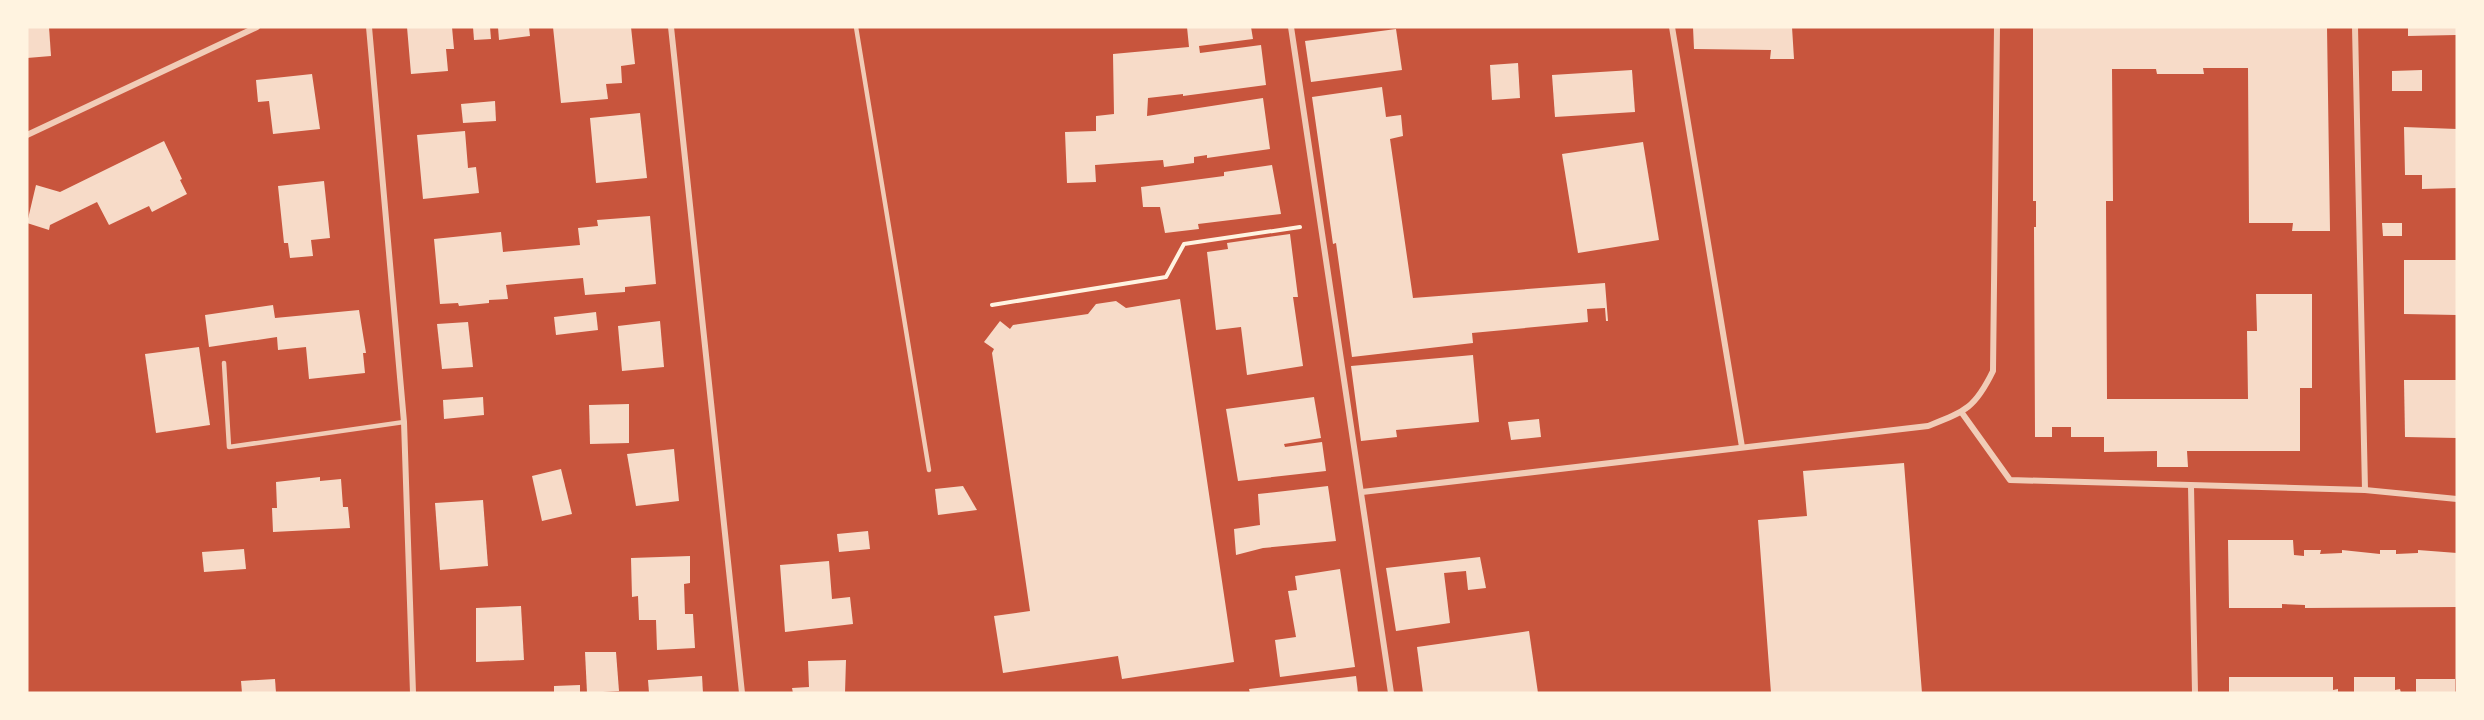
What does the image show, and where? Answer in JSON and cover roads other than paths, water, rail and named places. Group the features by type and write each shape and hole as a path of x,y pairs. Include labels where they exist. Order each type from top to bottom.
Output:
{"street":[{"path":"27,135 257,27"},
{"path":"369,27 404,422 413,693"},
{"path":"671,27 742,693"},
{"path":"1291,27 1391,693"},
{"path":"1672,27 1742,447"},
{"path":"1362,492 1929,426 1962,413 1981,396 1993,371 1997,27"},
{"path":"2355,27 2364,490"},
{"path":"1962,413 2010,480 2364,490 2457,499"},
{"path":"2191,486 2195,693"}],"lane":[{"path":"856,27 929,470"},
{"path":"224,363 230,447 404,422"}]}
